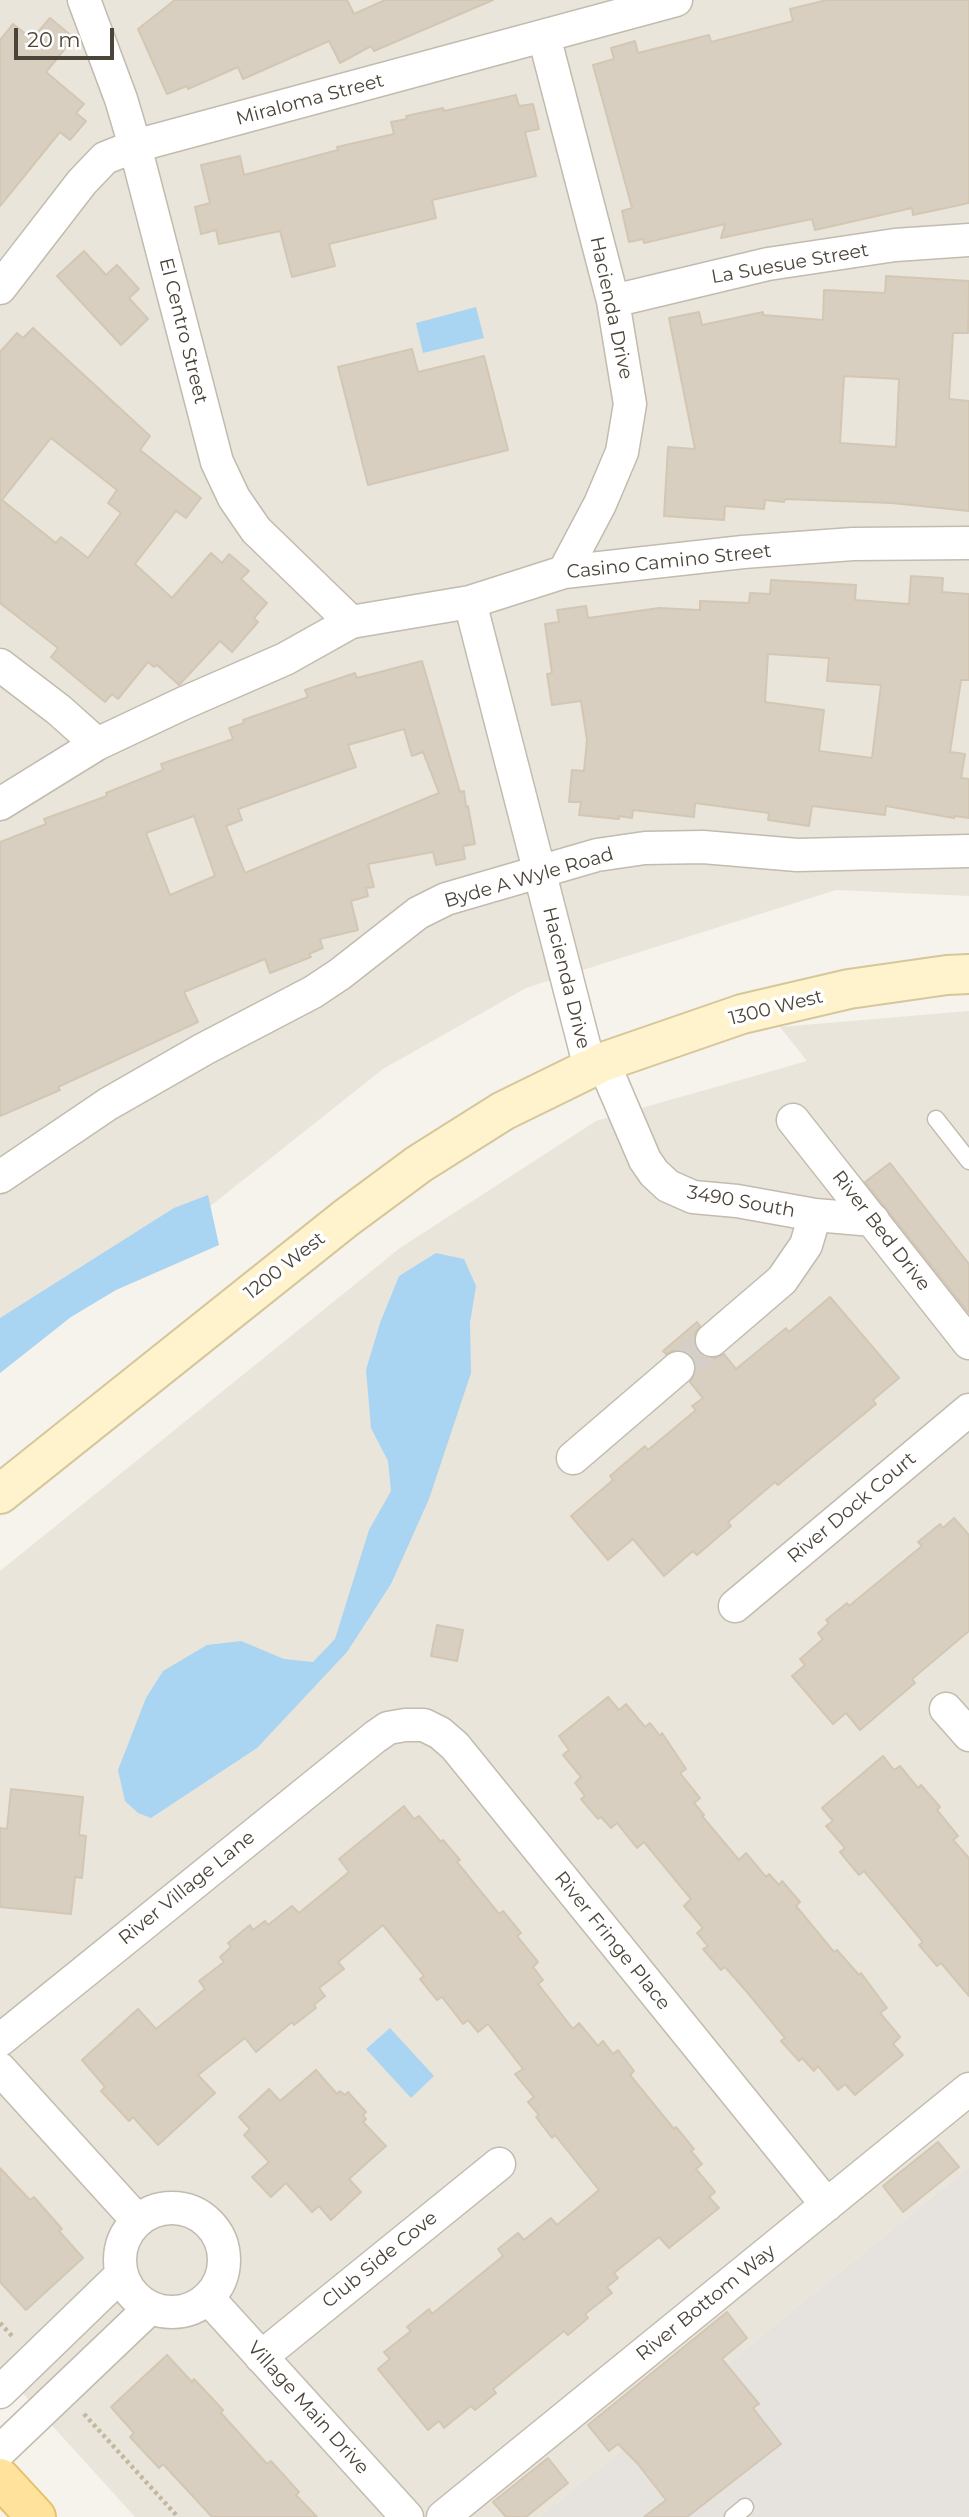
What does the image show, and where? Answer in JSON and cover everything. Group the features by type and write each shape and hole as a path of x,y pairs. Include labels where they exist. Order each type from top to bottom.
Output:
{"main road":[{"path":"0,2479 36,2517"}],"street":[{"name":"El Centro Street","path":"85,0 135,146 217,462 234,498 256,530 351,622"},
{"name":"Miraloma Street","path":"0,288 82,182 105,158 135,146 676,0"},
{"name":"Hacienda Drive","path":"544,36 613,301 631,404 622,452 600,503 564,572"},
{"name":"La Suesue Street","path":"613,301 768,264 895,245 969,240"},
{"name":"Casino Camino Street","path":"0,804 97,744 285,659 351,622 470,603 564,572 743,552 853,544 969,543"},
{"name":"Hacienda Drive","path":"470,603 540,872 596,1065"},
{"path":"0,665 59,710 97,744"},
{"name":"Byde A Wyle Road","path":"0,1177 108,1104 204,1049 313,992 340,975 418,913 446,900 597,855 645,848 703,847 797,855 969,851"},
{"name":"1300 West","path":"596,1065 742,1014 849,989 969,974"},
{"name":"3490 South","path":"596,1065 645,1160 668,1186 693,1197 737,1201 815,1215 873,1220"},
{"name":"1200 West","path":"0,1493 346,1218 419,1164 503,1111 596,1065"},
{"name":"River Bed Drive","path":"793,1120 969,1343"},
{"path":"712,1340 782,1280 806,1245 815,1215"},
{"path":"573,1458 678,1368"},
{"name":"River Dock Court","path":"735,1605 969,1410"},
{"path":"946,1709 969,1735"},
{"name":"River Fringe Place","path":"375,1737 388,1728 425,1726 440,1733 455,1746 827,2205"},
{"name":"River Village Lane","path":"0,2040 375,1737"},
{"path":"0,2069 137,2220"},
{"name":"River Bottom Way","path":"443,2517 969,2089"},
{"name":"Club Side Cove","path":"261,2357 499,2164"},
{"path":"171,2207 189,2210 205,2218 217,2231 224,2248 225,2267 220,2284 209,2299 191,2310 170,2313 150,2308 128,2289 121,2275 120,2255 125,2236 137,2220 153,2211 171,2207"},
{"path":"0,2392 121,2275"},
{"name":"Village Main Drive","path":"209,2299 407,2517"},
{"path":"0,2451 150,2308"}],"lane":[{"path":"936,1119 969,1161"}],"path":[{"path":"0,2323 34,2360"},
{"path":"63,2391 178,2517"}],"shaded area":[{"path":"0,0 969,0 969,896 836,890 526,988 383,1069 0,1373"},
{"path":"969,1011 969,2167 539,2517 135,2517 0,2368 0,1571 400,1248 596,1121 807,1061 780,1027"},
{"path":"969,2167 969,2517 539,2517"}],"water":[{"path":"476,307 484,338 423,353 416,323"},
{"path":"208,1195 219,1245 116,1290 71,1317 0,1373 0,1318 174,1208"},
{"path":"436,1253 464,1259 476,1286 470,1323 471,1373 429,1499 391,1584 347,1652 257,1748 151,1818 138,1813 125,1801 118,1770 146,1698 163,1671 207,1645 241,1641 284,1659 313,1662 335,1639 369,1530 391,1491 388,1461 371,1428 366,1370 380,1323 399,1276"},
{"path":"390,2028 434,2076 411,2098 366,2049"}],"building":[{"path":"175,0 347,0 354,14 385,0 493,0 374,51 371,46 340,63 329,41 243,79 238,67 188,89 187,86 167,94 138,29"},
{"path":"827,0 969,0 969,203 913,215 912,208 815,230 812,219 721,238 725,224 644,243 643,239 629,242 622,211 632,208 593,65 614,59 611,48 635,41 638,53 709,35 711,42 793,21 790,9"},
{"path":"50,18 74,38 46,72 84,104 76,113 86,121 70,140 60,132 0,206 0,40 13,24 32,39"},
{"path":"516,95 519,106 533,104 539,129 525,132 536,176 432,200 436,218 329,244 335,266 292,277 280,231 219,244 216,230 201,234 195,207 210,203 201,165 240,156 244,175 338,150 337,147 394,134 391,122 407,119 406,116 443,108 444,111"},
{"path":"84,251 106,275 117,265 139,289 129,298 148,319 121,345 57,276"},
{"path":"886,276 969,281 968,333 953,333 949,399 969,401 969,511 892,503 785,499 784,502 765,500 764,509 725,506 724,520 664,516 668,447 695,449 669,318 699,312 702,325 763,312 763,315 823,320 824,290 885,293","holes":["844,376 899,379 896,447 840,443"]},
{"path":"33,328 150,436 140,450 201,498 186,518 176,511 135,564 172,598 211,553 222,563 229,554 249,571 241,579 267,603 254,618 258,622 232,652 220,641 179,685 157,665 154,667 148,662 118,699 112,694 105,702 51,657 58,648 0,603 0,352 17,333 23,338","holes":["51,438 117,490 108,503 121,513 88,558 61,537 56,543 2,500"]},
{"path":"412,349 418,372 484,356 508,450 368,485 338,367"},
{"path":"911,576 943,578 942,592 969,594 969,680 961,680 950,752 965,754 961,778 969,779 969,818 954,818 886,806 885,815 812,806 809,826 768,820 769,813 695,803 694,817 633,810 632,818 619,816 619,819 579,815 581,802 569,802 572,770 584,771 587,740 581,701 552,705 547,674 552,673 545,624 559,622 557,610 586,606 588,618 659,608 700,610 700,601 749,603 750,593 770,594 771,580 856,585 855,600 909,604","holes":["768,654 829,658 827,681 881,685 872,758 819,751 824,710 765,702"]},
{"path":"422,661 460,792 464,791 466,807 468,806 475,844 463,846 465,859 436,865 433,852 368,864 374,887 366,888 368,896 351,901 358,930 320,939 323,948 309,954 311,957 270,973 265,959 184,992 198,1022 58,1087 60,1090 0,1116 0,842 46,824 44,819 107,796 106,793 163,770 161,764 233,739 229,728 244,723 243,720 308,697 305,690 355,673 357,678","holes":["404,729 412,756 423,752 439,793 245,873 226,826 242,820 238,809 356,767 348,745","194,816 215,876 170,895 146,833"]},
{"path":"890,1163 969,1264 969,1313 865,1182"},
{"path":"830,1297 899,1378 873,1400 876,1404 778,1485 775,1482 728,1522 731,1526 697,1555 693,1551 664,1576 633,1539 608,1560 571,1516 613,1480 610,1476 645,1446 648,1450 696,1410 692,1406 703,1398 690,1382 696,1364 692,1357 683,1351 674,1350 666,1354 663,1351 697,1322 700,1326 695,1333 694,1343 698,1351 707,1357 715,1358 724,1354 736,1369 786,1328 789,1332"},
{"path":"954,1518 969,1535 969,1631 912,1679 915,1683 860,1730 846,1713 833,1724 792,1676 805,1665 800,1659 823,1639 818,1633 829,1623 826,1620 847,1603 849,1606 922,1546 918,1542 940,1524 943,1528"},
{"path":"437,1625 463,1630 457,1661 431,1656"},
{"path":"608,1697 619,1710 626,1704 645,1727 650,1723 660,1736 662,1733 686,1769 680,1773 700,1798 694,1803 704,1815 702,1816 739,1860 746,1853 766,1877 769,1874 779,1885 782,1881 800,1902 796,1906 834,1952 837,1950 859,1975 861,1973 887,2008 880,2013 900,2037 893,2044 903,2055 855,2095 845,2084 838,2090 818,2066 814,2071 802,2058 799,2061 781,2041 785,2038 747,1992 725,1967 721,1970 703,1949 708,1946 697,1933 703,1928 684,1906 691,1899 644,1842 637,1848 617,1823 611,1828 601,1817 598,1819 581,1799 585,1796 575,1783 581,1777 563,1755 569,1750 559,1736"},
{"path":"883,1756 894,1770 900,1766 918,1788 921,1785 940,1807 937,1810 958,1836 953,1840 969,1858 969,1996 941,1963 937,1966 919,1945 923,1942 864,1871 859,1875 840,1852 845,1848 826,1826 833,1821 822,1808"},
{"path":"11,1789 83,1797 79,1835 86,1836 82,1878 75,1877 71,1914 0,1907 0,1828 7,1829"},
{"path":"404,1806 414,1819 419,1816 441,1842 443,1840 460,1860 457,1862 499,1914 503,1911 521,1933 517,1936 538,1962 533,1967 543,1980 538,1984 573,2029 579,2023 598,2046 603,2041 613,2054 618,2050 634,2071 630,2075 694,2149 691,2151 702,2164 696,2169 715,2192 709,2197 719,2208 669,2248 659,2237 614,2273 618,2278 607,2287 612,2293 585,2314 588,2318 568,2335 564,2331 493,2389 496,2393 475,2410 471,2406 444,2428 439,2421 428,2430 378,2369 390,2359 384,2352 411,2331 407,2327 429,2309 432,2314 503,2256 498,2249 518,2233 524,2240 551,2218 557,2225 599,2190 555,2135 552,2138 536,2117 539,2115 528,2102 534,2097 515,2074 523,2069 488,2024 478,2032 468,2020 463,2024 442,1997 437,2000 420,1979 424,1976 383,1925 338,1962 344,1969 319,1988 325,1996 314,2005 316,2008 294,2025 292,2022 256,2052 245,2038 198,2075 215,2093 158,2145 133,2117 129,2121 101,2091 105,2087 82,2060 138,2009 156,2029 205,1989 199,1981 224,1962 220,1957 231,1947 228,1943 250,1925 253,1930 265,1921 268,1925 292,1906 299,1913 349,1872 339,1859"},
{"path":"316,2070 337,2094 340,2091 345,2095 348,2092 366,2112 363,2122 386,2146 349,2179 361,2192 331,2220 319,2206 312,2212 286,2183 271,2197 252,2177 269,2162 244,2135 250,2129 239,2117 269,2089 280,2101"},
{"path":"938,2142 959,2167 903,2212 883,2186"},
{"path":"0,2168 30,2200 34,2197 83,2258 26,2310 0,2282"},
{"path":"727,2312 747,2338 722,2359 759,2404 753,2408 781,2444 687,2517 644,2517 666,2500 618,2444 609,2451 588,2425"},
{"path":"167,2355 223,2410 221,2413 267,2464 271,2461 299,2492 296,2495 317,2517 212,2517 163,2464 159,2468 130,2437 134,2433 111,2407"},
{"path":"548,2458 568,2483 526,2517 506,2517 493,2502"}],"tunnel":[{"path":"678,1368 712,1340"}]}
